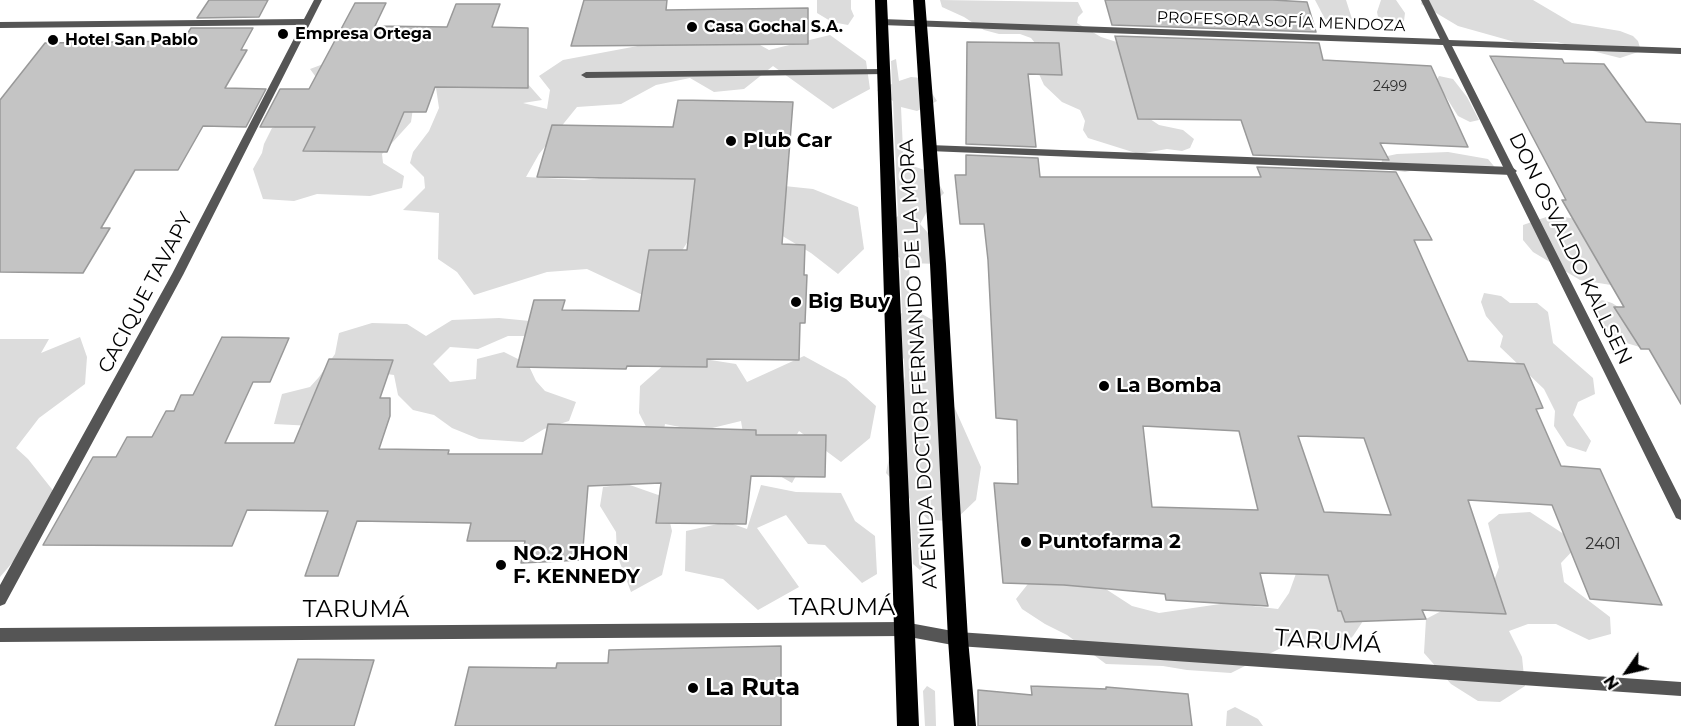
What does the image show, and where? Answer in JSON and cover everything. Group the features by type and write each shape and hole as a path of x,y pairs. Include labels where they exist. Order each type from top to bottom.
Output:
{"highway":[{"name":"AVENIDA DOCTOR FERNANDO DE LA MORA","path":"881,0 908,726"},
{"name":"AVENIDA DOCTOR FERNANDO DE LA MORA","path":"919,0 939,275 958,639 965,726"}],"street":[{"name":"CACIQUE TAVAPY","path":"0,599 177,275 318,0"},
{"name":"DON OSVALDO KALLSEN","path":"1425,0 1449,43 1681,514"},
{"path":"0,25 307,22"},
{"name":"PROFESORA SOFÍA MENDOZA","path":"881,22 1681,51"},
{"path":"586,75 883,72"},
{"path":"929,148 1512,171"},
{"name":"TARUMÁ","path":"0,635 904,629 958,639 1681,689"}],"shaded area":[{"path":"817,0 851,0 854,16 848,25 832,22 817,13"},
{"path":"940,0 1078,2 1083,12 1078,17 1077,23 1101,37 1126,45 1147,117 1159,125 1183,130 1194,139 1190,148 1182,151 1167,149 1139,154 1088,138 1083,130 1085,121 1080,110 1062,102 1044,85 1039,74 1035,43 1031,38 1020,34 999,34 984,30 942,7"},
{"path":"1315,0 1346,0 1352,19 1346,23 1325,19"},
{"path":"1381,0 1396,0 1405,13 1404,21 1385,21 1378,17 1377,12"},
{"path":"1422,0 1533,0 1572,23 1620,31 1633,36 1638,41 1641,51 1620,58 1557,42 1515,42 1458,26 1421,4"},
{"path":"830,35 866,61 870,89 833,109 773,66 744,89 714,92 690,78 656,85 621,104 577,107 539,154 526,177 584,180 650,172 813,189 858,207 864,249 838,274 811,253 749,216 692,235 651,299 587,269 547,272 474,295 457,272 438,259 439,213 403,210 425,188 424,177 410,163 413,152 429,131 439,108 435,81 527,83 542,100 523,103 547,109 550,90 539,76 563,60 643,45 751,40 769,50"},
{"path":"896,59 899,81 911,77 922,78 937,101 917,111 901,107 904,171 913,166 933,173 944,193 929,208 920,224 938,244 937,264 909,263 911,308 938,323 944,384 981,467 976,500 954,521 929,520 922,514 925,564 920,570 913,564 910,499 886,473 905,376 904,360 887,321 902,313 900,258 890,251 886,226 898,216 893,101 877,90 892,84 891,61"},
{"path":"334,60 414,101 411,122 382,154 383,163 404,176 402,188 370,196 317,194 294,201 263,199 253,169 272,128 288,123 321,84 310,69"},
{"path":"1439,76 1453,79 1467,97 1479,120 1470,122 1458,116 1436,81"},
{"path":"1448,152 1488,159 1498,171 1419,169 1405,172 1392,170 1381,164 1383,157 1397,154"},
{"path":"1552,215 1583,220 1611,285 1580,280 1533,252 1523,240 1523,225"},
{"path":"1484,293 1501,296 1510,303 1537,303 1548,312 1553,343 1593,378 1595,394 1578,402 1573,415 1591,441 1586,452 1567,446 1554,426 1555,411 1544,389 1500,347 1503,336 1486,316 1481,302"},
{"path":"1602,300 1628,313 1659,353 1620,341 1606,331 1593,313 1591,305"},
{"path":"499,318 530,321 536,336 508,336 478,349 450,347 433,364 450,382 476,379 477,359 504,352 528,364 536,381 545,391 576,402 569,421 544,429 523,442 479,439 452,428 434,415 413,410 398,395 394,375 373,372 313,426 274,424 282,394 310,387 335,354 339,333 372,323 407,324 426,336 452,320"},
{"path":"80,337 87,357 85,384 39,418 16,448 28,459 55,493 24,549 0,577 0,339 49,339 41,353"},
{"path":"804,356 846,379 876,406 870,438 841,462 799,431 792,443 801,467 792,483 747,457 741,421 700,431 665,424 660,454 639,413 640,386 666,363 704,359 736,364 747,382"},
{"path":"627,484 664,497 672,531 662,575 631,592 617,555 616,532 600,506 603,487"},
{"path":"761,485 796,492 841,493 855,521 875,536 877,574 862,583 825,545 808,544 786,515 757,528 799,587 758,610 723,579 685,571 686,531 727,522 747,529"},
{"path":"1530,512 1579,544 1561,563 1564,582 1610,617 1611,634 1589,640 1556,624 1528,624 1509,631 1522,657 1525,686 1500,702 1478,701 1451,684 1424,653 1426,619 1449,607 1489,595 1499,567 1488,523 1499,514"},
{"path":"1316,564 1369,612 1353,636 1341,648 1287,645 1231,673 1163,666 1106,664 1067,635 1022,609 1016,599 1039,570 1081,573 1132,606 1159,613 1227,603 1278,609 1289,593 1298,568"},
{"path":"927,686 935,691 936,726 925,726 923,691"},
{"path":"1235,707 1258,719 1263,726 1226,726 1227,711"}],"building":[{"path":"209,0 268,0 259,17 197,18"},
{"name":"Casa Gochal S.A.","path":"584,0 667,0 666,10 808,8 808,44 571,46"},
{"path":"1105,0 1307,2 1316,32 1112,25"},
{"path":"355,3 386,3 375,26 447,27 456,4 500,4 492,27 528,28 528,88 435,87 426,112 404,112 387,152 303,151 315,127 260,127 280,89 309,89"},
{"path":"191,28 253,28 241,50 247,50 225,88 266,89 246,127 203,126 178,170 135,170 101,228 110,228 83,273 0,272 0,100 45,43 183,41"},
{"path":"1115,36 1319,43 1323,60 1431,66 1468,147 1380,143 1389,160 1253,155 1241,120 1138,119"},
{"path":"967,42 1059,43 1062,75 1028,74 1036,147 966,144"},
{"path":"1490,56 1562,59 1564,63 1604,64 1646,122 1681,124 1681,404 1649,349 1641,349 1614,307 1624,307 1562,200 1566,200"},
{"path":"678,100 793,102 782,244 805,245 804,275 807,275 805,323 800,323 799,360 707,359 707,367 627,366 626,369 517,367 534,300 565,300 562,310 639,311 649,250 687,250 695,179 537,177 552,125 673,127"},
{"path":"966,155 1038,158 1040,177 1261,177 1257,167 1396,172 1432,240 1414,240 1468,361 1524,364 1543,408 1536,409 1561,466 1600,469 1662,605 1590,599 1552,505 1468,500 1506,614 1422,610 1426,619 1345,622 1341,611 1338,611 1328,575 1260,573 1268,606 1166,600 1165,594 1064,585 1003,583 994,483 1018,484 1017,420 996,418 984,224 960,224 955,175 966,175","holes":["1143,426 1239,431 1258,510 1152,507","1298,436 1364,438 1391,515 1324,512"]},
{"path":"222,337 289,338 270,382 253,382 225,443 294,443 329,359 393,360 380,398 390,398 390,416 379,449 449,450 448,454 542,454 548,424 756,430 756,435 826,435 825,477 751,476 746,524 656,523 661,483 588,486 582,560 521,563 525,541 467,541 471,523 357,521 338,576 305,576 328,511 247,510 232,546 43,545 93,457 116,457 127,437 152,437 166,411 174,411 181,395 193,395"},
{"name":"La Ruta","path":"781,646 781,726 455,726 469,667 556,668 557,663 608,663 609,650"},
{"path":"298,659 374,660 354,726 275,726"},
{"path":"1031,686 1106,689 1106,687 1188,694 1192,726 978,726 978,690 1032,695"}],"place":[{"name":"Casa Gochal S.A.","path":"692,27"},
{"name":"Empresa Ortega","path":"283,34"},
{"name":"Hotel San Pablo","path":"53,40"},
{"name":"Plub Car","path":"731,141"},
{"name":"Big Buy","path":"796,302"},
{"name":"La Bomba","path":"1104,386"},
{"name":"Puntofarma 2","path":"1026,542"},
{"name":"NO.2 JHON F. KENNEDY","path":"501,565"},
{"name":"La Ruta","path":"693,688"}]}
